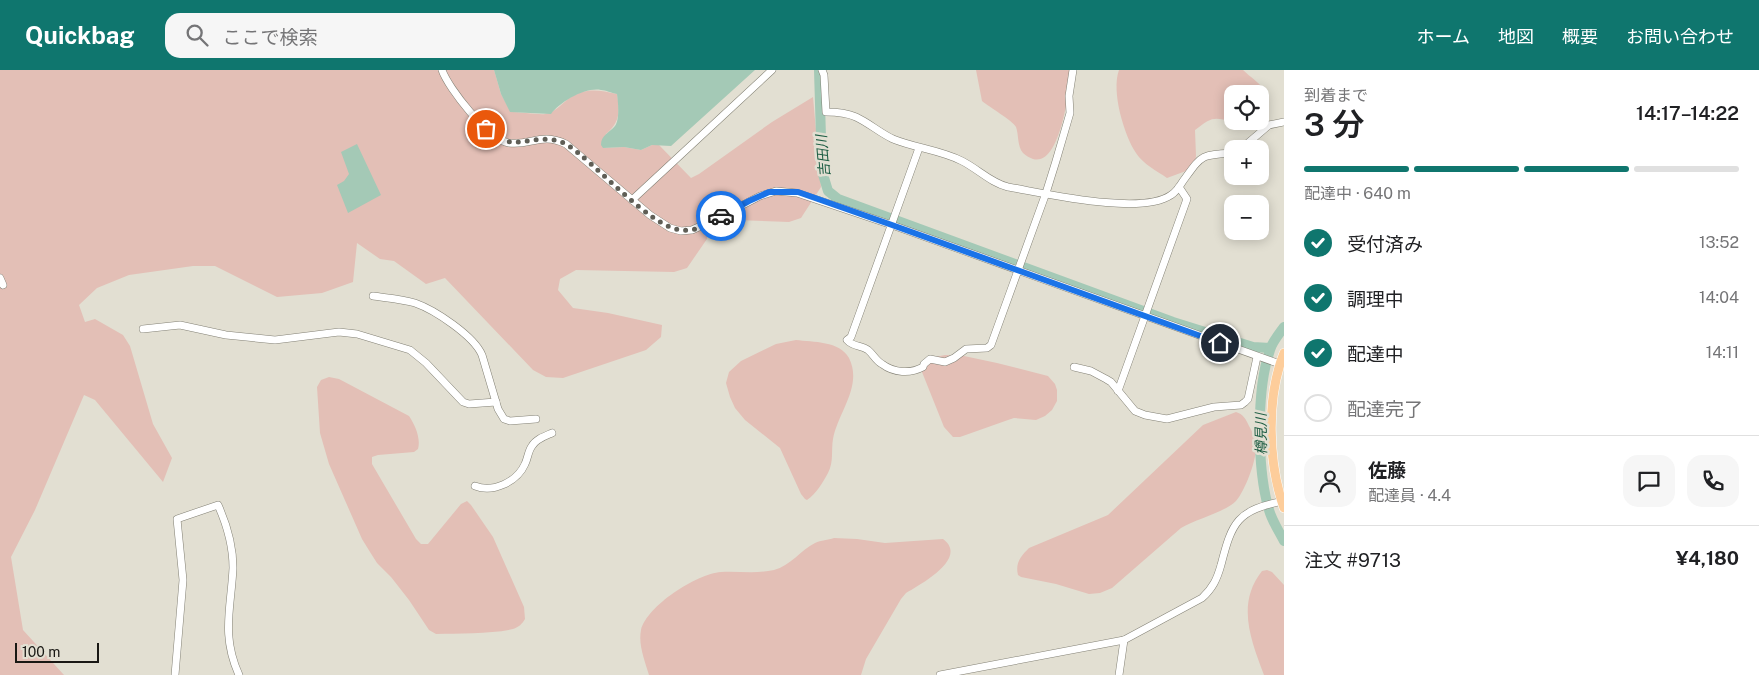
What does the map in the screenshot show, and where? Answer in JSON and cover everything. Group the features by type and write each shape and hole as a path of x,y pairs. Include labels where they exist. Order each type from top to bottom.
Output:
{"main road":[{"path":"1282,503 1275,471 1272,416 1278,364 1284,353"}],"street":[{"path":"442,70 444,77 454,92 496,138 508,143 547,138 572,148 632,200 659,222 670,228 682,230 699,228 760,196 776,191 798,192 1278,364"},
{"path":"632,200 772,70"},
{"path":"822,70 824,75 826,112 838,112 857,118 892,138 919,148 938,152 962,162 1000,185 1094,202 1158,201 1171,195 1199,159 1207,155 1224,154"},
{"path":"919,148 851,337 847,340 851,344 869,351 883,365 902,372 923,367 930,359 945,362 966,349 990,347 1046,193 1070,112 1069,96 1073,70"},
{"path":"1252,140 1269,125 1284,122"},
{"path":"1118,391 1187,199 1179,186"},
{"path":"373,296 416,304 466,334 478,346 496,402 504,419 510,421 536,420"},
{"path":"143,329 180,326 226,335 275,340 339,332 357,334 410,350 426,363 463,402 469,404 496,402"},
{"path":"1074,367 1099,375 1111,382 1135,411 1167,419 1214,407 1241,405 1248,399 1259,357"},
{"path":"475,486 483,489 494,488 511,480 525,466 532,444 552,433"},
{"path":"940,675 1124,640 1192,604 1206,594 1216,580 1228,535 1234,525 1245,514 1262,507 1282,503"},
{"path":"175,675 183,580 177,519 218,505 230,539 233,568 227,622 232,656 239,675"},
{"path":"1119,675 1124,640"}],"shaded area":[{"path":"0,70 494,70 501,94 511,112 549,113 574,95 586,91 592,90 617,94 618,116 611,130 606,134 603,148 624,147 641,150 652,145 659,145 691,178 772,122 813,97 821,187 801,218 789,222 708,219 707,239 687,268 674,272 576,270 560,279 558,290 573,308 608,313 662,325 661,337 646,350 563,378 546,377 533,370 445,278 426,284 394,261 380,259 357,243 353,282 322,293 277,297 215,266 193,266 129,275 97,288 79,305 85,322 95,319 123,335 130,346 153,424 172,458 163,482 95,400 84,395 35,510 11,557 23,630 64,675 0,675"},
{"path":"494,70 755,70 671,146 652,145 641,150 624,147 603,148 601,145 604,136 617,123 617,94 603,90 581,93 567,100 551,114 510,112 501,94"},
{"path":"976,70 1072,70 1062,124 1057,139 1043,158 1033,159 1023,153 1016,127 982,101"},
{"path":"1119,70 1243,70 1260,85 1224,85 1224,120 1212,119 1195,130 1196,156 1194,168 1167,178 1142,161 1131,145 1120,113 1117,79"},
{"path":"357,144 381,195 348,213 337,185 344,181 349,174 341,152"},
{"path":"796,340 833,345 845,352 853,368 851,389 833,439 830,469 819,488 807,500 801,494 780,448 745,420 735,408 726,383 729,372 741,361 776,344"},
{"path":"945,355 964,356 1048,376 1055,384 1057,401 1052,410 1036,420 1014,418 960,437 953,437 944,427 920,367 935,357"},
{"path":"329,377 339,379 409,416 417,432 419,440 418,449 414,452 378,455 372,457 372,464 416,539 421,544 428,544 461,504 467,501 471,505 493,537 524,607 525,619 519,626 495,632 436,634 429,630 409,600 377,563 362,539 329,464 320,433 317,387 321,380"},
{"path":"1236,412 1247,421 1255,439 1256,449 1247,482 1240,496 1231,505 1181,528 1112,588 1100,593 1089,594 1018,575 1017,567 1019,560 1029,548 1108,515 1203,425"},
{"path":"834,538 885,543 943,539 949,546 950,554 947,562 940,570 906,593 901,599 866,659 861,675 649,675 641,647 641,630 653,611 674,593 686,585 711,574 768,571 780,568 815,543"},
{"path":"1262,571 1272,572 1284,585 1284,675 1264,675 1248,622 1250,596 1254,584"}],"waterway":[{"name":"吉田川","path":"819,70 822,171 828,191 838,199 1173,322 1253,347 1270,348"},
{"name":"樽見川","path":"1284,327 1270,350 1265,367 1260,407 1260,452 1265,493 1270,514 1284,541"}],"way so far":[{"path":"486,129 496,138 508,143 547,138 566,144 650,215 670,228 692,230 721,216"}],"route":[{"path":"721,216 769,192 798,192 1220,343"}]}
